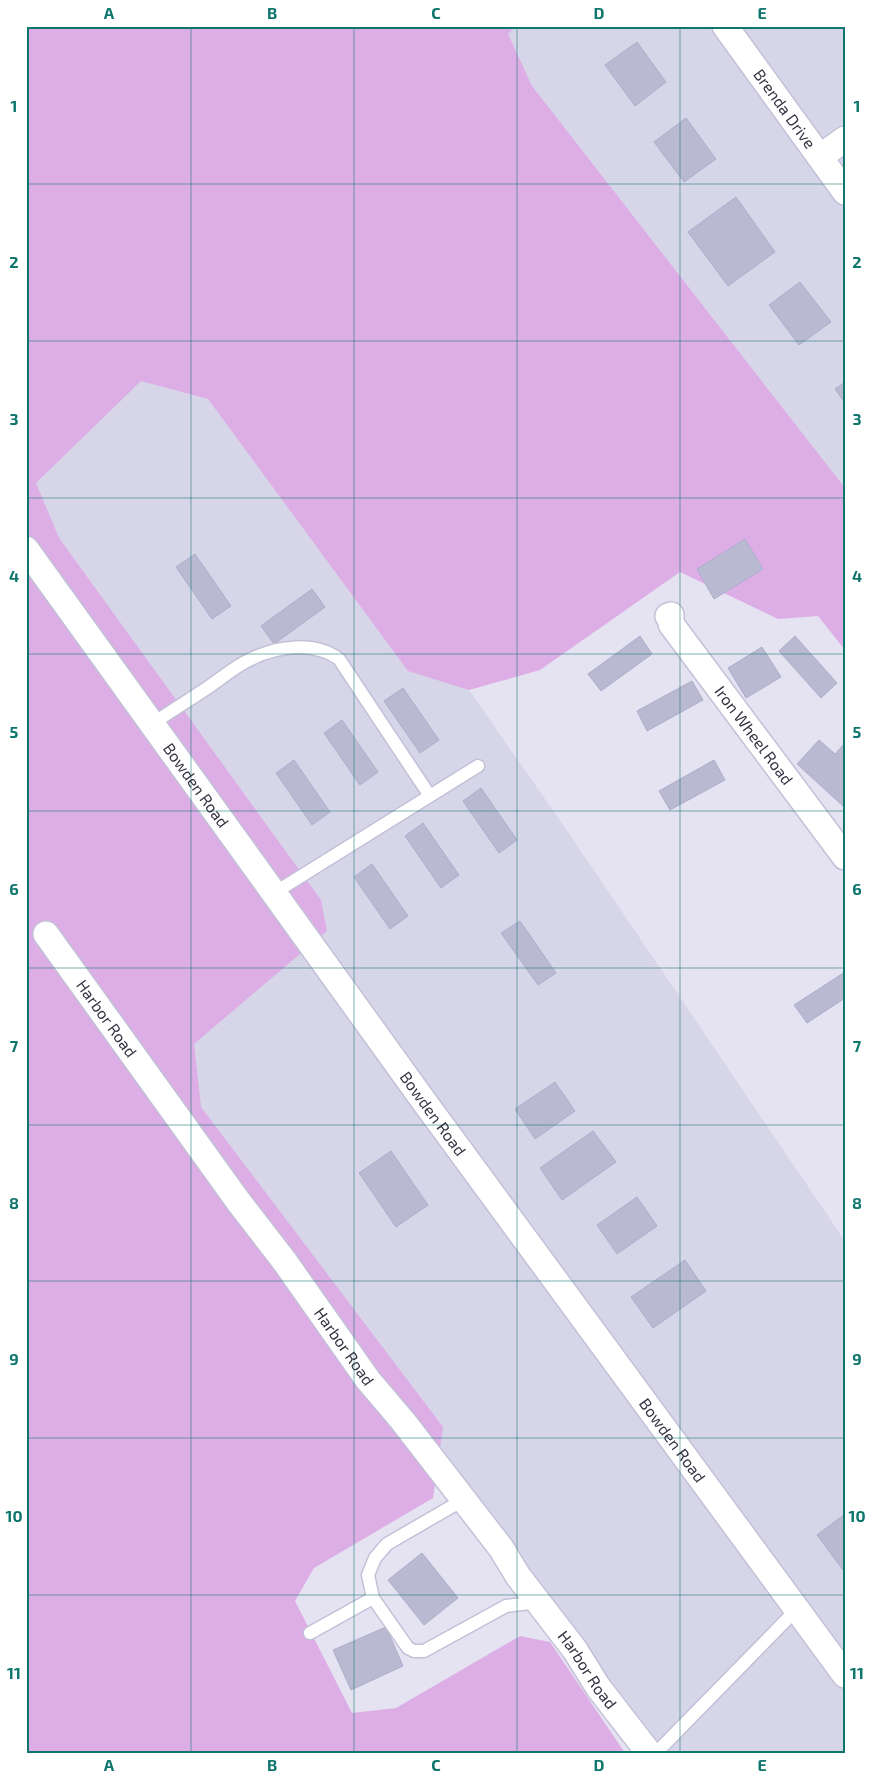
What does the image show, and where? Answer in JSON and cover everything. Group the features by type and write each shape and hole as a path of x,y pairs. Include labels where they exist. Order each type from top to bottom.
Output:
{"street":[{"name":"Brenda Drive","path":"725,26 845,192"},
{"path":"820,157 845,139"},
{"name":"Bowden Road","path":"26,549 423,1100 845,1675"},
{"name":"Iron Wheel Road","path":"668,616 670,615 671,624 845,857"},
{"name":"Harbor Road","path":"46,934 238,1201 285,1262 368,1380 402,1420 501,1548 518,1576 575,1650 598,1687 649,1753"}],"lane":[{"path":"152,724 250,659 272,651 292,648 328,651 338,659 430,796"},
{"path":"274,893 478,766"},
{"path":"463,1500 387,1544 375,1558 368,1575 373,1598 408,1648 414,1651 424,1651 506,1606 538,1602"},
{"path":"310,1633 373,1598"},
{"path":"656,1753 796,1609"}],"shaded area":[{"path":"26,26 516,26 508,34 532,86 845,488 845,650 818,616 778,619 680,572 540,670 469,690 408,671 208,399 141,381 36,483 59,538 321,900 327,931 194,1044 201,1107 443,1427 433,1498 314,1568 295,1601 352,1713 396,1708 520,1636 550,1642 625,1753 26,1753"},
{"path":"459,26 845,26 845,513"},
{"path":"158,330 434,640 566,829 845,1241 845,1753 632,1753 26,910 26,454"}],"building":[{"path":"637,42 666,82 635,106 605,65"},
{"path":"686,118 716,159 684,182 654,142"},
{"path":"736,197 775,252 728,286 688,232"},
{"path":"800,282 831,322 799,345 769,305"},
{"path":"845,382 845,403 835,389"},
{"path":"745,539 763,569 714,599 697,569"},
{"path":"195,554 231,606 212,619 176,567"},
{"path":"312,589 325,607 274,644 261,626"},
{"path":"640,636 652,654 601,691 588,674"},
{"path":"795,636 837,683 821,698 779,651"},
{"path":"762,647 781,677 746,698 728,668"},
{"path":"692,681 703,700 647,731 637,711"},
{"path":"403,688 439,740 420,753 384,701"},
{"path":"342,720 378,772 360,785 324,733"},
{"path":"819,740 835,754 845,743 845,804 843,806 797,764"},
{"path":"294,760 330,812 312,825 276,773"},
{"path":"714,760 725,780 670,810 659,791"},
{"path":"481,788 517,840 499,853 463,801"},
{"path":"423,823 459,875 441,888 405,836"},
{"path":"372,864 408,916 390,929 354,877"},
{"path":"520,921 556,973 538,985 501,933"},
{"path":"845,972 845,998 807,1023 794,1005"},
{"path":"555,1082 575,1111 535,1139 515,1109"},
{"path":"593,1131 616,1162 562,1200 540,1168"},
{"path":"391,1151 428,1205 396,1227 359,1173"},
{"path":"637,1197 657,1226 617,1254 597,1225"},
{"path":"685,1260 706,1291 653,1328 631,1297"},
{"path":"845,1514 845,1568 843,1570 817,1535"},
{"path":"422,1553 458,1598 424,1625 388,1580"},
{"path":"386,1627 403,1666 351,1690 333,1650"}]}
